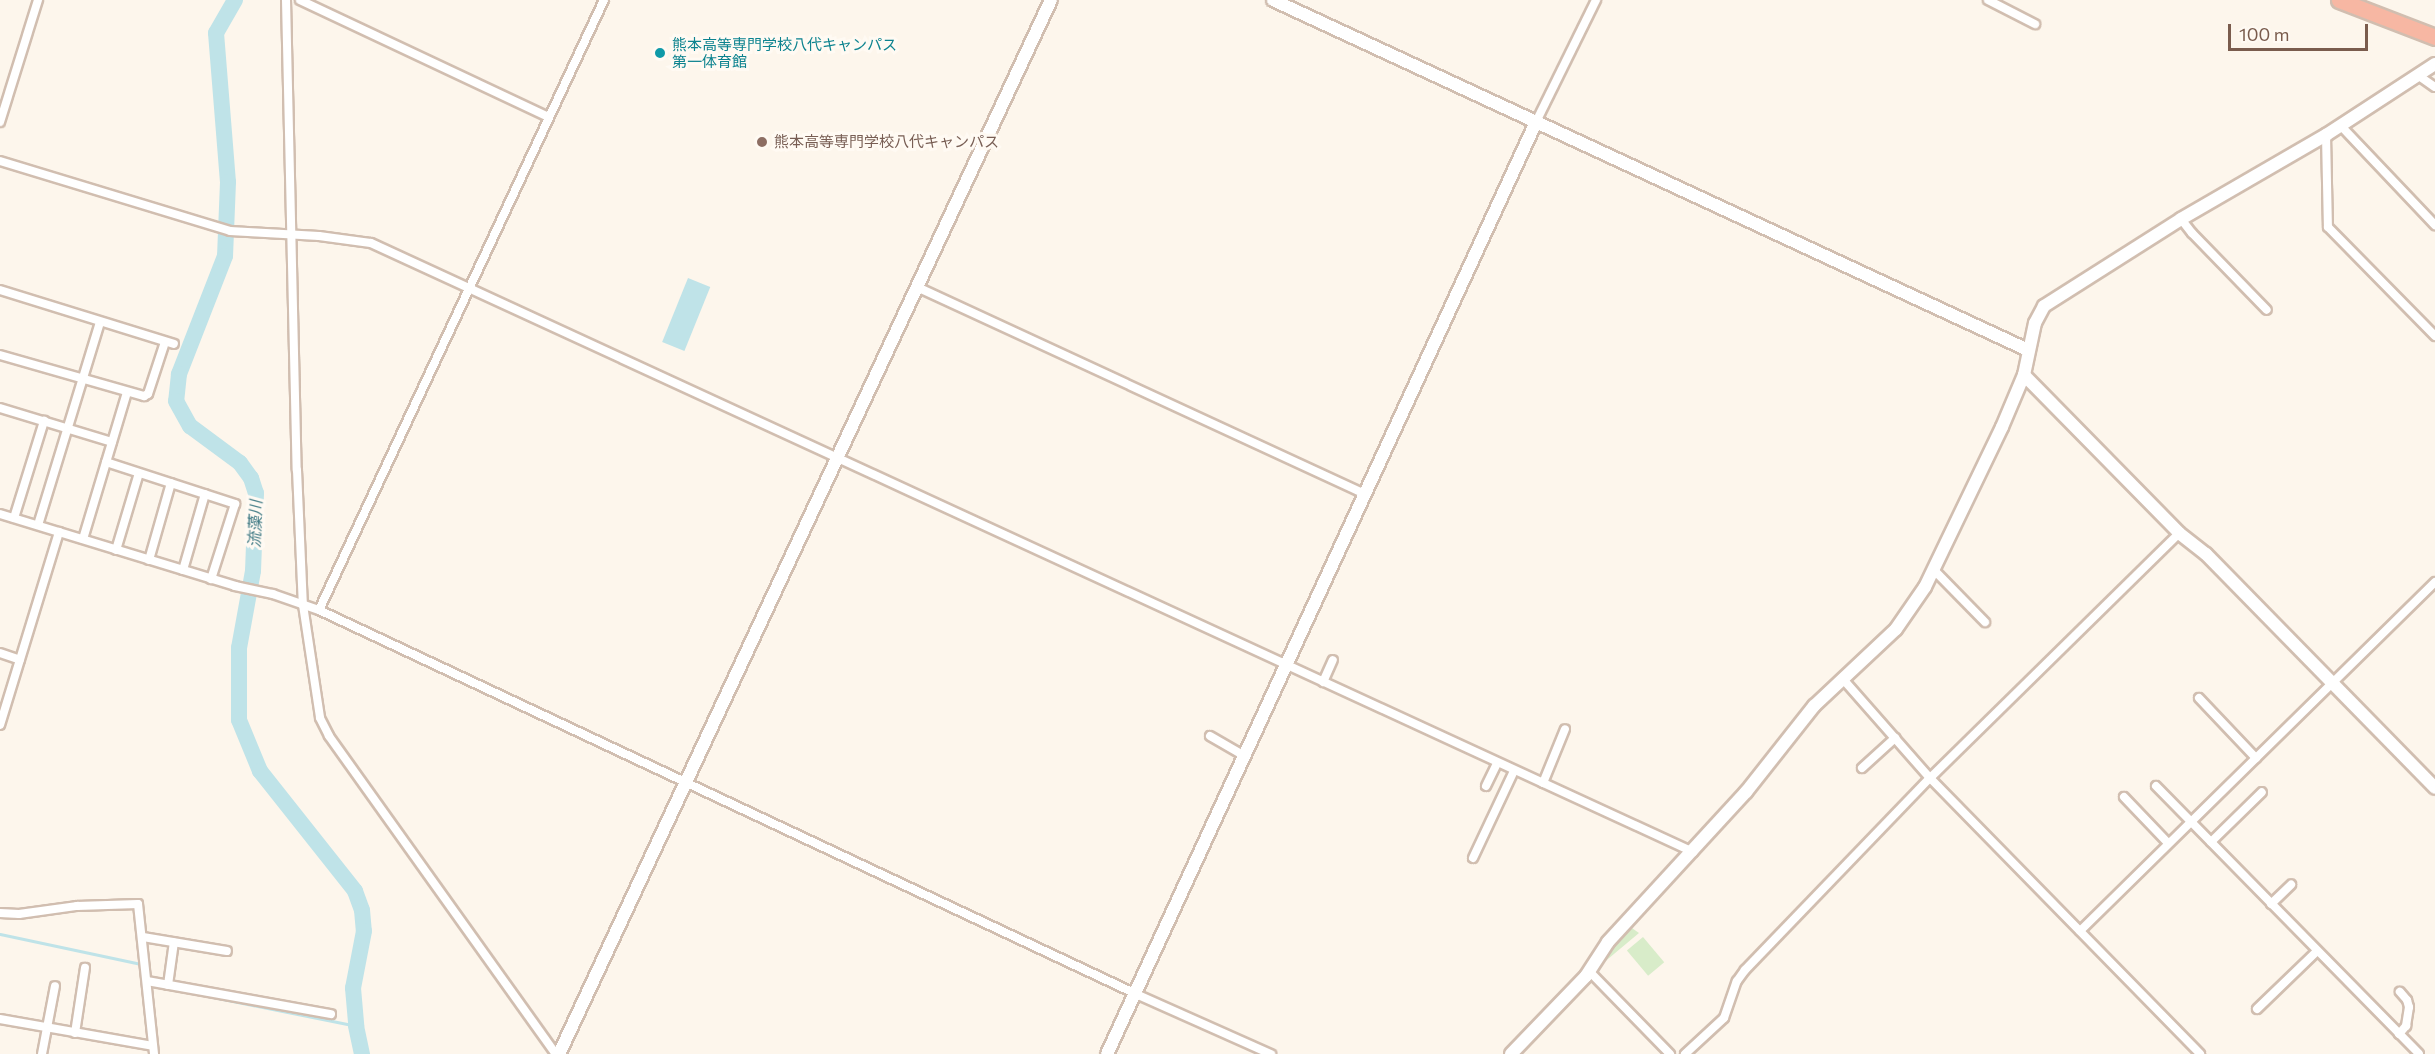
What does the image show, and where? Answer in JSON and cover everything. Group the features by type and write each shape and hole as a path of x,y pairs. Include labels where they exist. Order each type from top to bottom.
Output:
{"highway":[{"path":"2339,0 2435,37"}],"street":[{"path":"0,122 38,0"},
{"path":"286,0 297,470 303,605 320,718 329,736 557,1054 1051,0"},
{"path":"300,0 549,117"},
{"path":"319,610 604,0"},
{"path":"1273,0 2028,350"},
{"path":"1107,1054 1536,123 1596,0"},
{"path":"1988,0 2035,24"},
{"path":"1510,1054 1589,971 1608,942 1746,792 1814,706 1896,629 1934,570 2024,375 2035,323 2044,306 2181,219 2341,126 2435,64"},
{"path":"2419,76 2435,87"},
{"path":"2341,126 2435,225"},
{"path":"2326,135 2328,226 2435,336"},
{"path":"0,161 207,225 259,234 328,237 371,243 469,286 1286,666 1693,852"},
{"path":"2181,219 2267,310"},
{"path":"917,287 1364,494"},
{"path":"0,291 169,343 148,393 144,396 0,355"},
{"path":"38,525 100,322"},
{"path":"2024,375 2179,533 2206,554 2435,788"},
{"path":"82,539 127,392"},
{"path":"0,408 112,442"},
{"path":"14,518 45,422"},
{"path":"106,462 235,504 211,579"},
{"path":"116,549 139,473"},
{"path":"149,560 171,483"},
{"path":"183,570 205,494"},
{"path":"0,514 319,610 1136,994 1271,1054"},
{"path":"0,725 59,532"},
{"path":"1685,1054 1724,1018 1737,981 1745,970 1930,778 2179,533"},
{"path":"1934,570 1985,622"},
{"path":"2080,931 2435,582"},
{"path":"0,653 20,660"},
{"path":"1323,682 1333,660"},
{"path":"1842,678 1930,778 2200,1054"},
{"path":"2199,698 2256,758"},
{"path":"1543,783 1565,729"},
{"path":"1210,736 1244,756"},
{"path":"1862,768 1895,738"},
{"path":"1486,786 1497,763"},
{"path":"1473,858 1514,771"},
{"path":"2156,786 2419,1054"},
{"path":"2211,842 2262,792"},
{"path":"2124,797 2168,843"},
{"path":"2271,904 2291,885"},
{"path":"0,913 19,914 77,906 138,904 154,1050 0,1019"},
{"path":"143,937 227,951"},
{"path":"168,984 174,942"},
{"path":"2257,1009 2318,951"},
{"path":"75,1033 85,968"},
{"path":"1589,971 1670,1054"},
{"path":"147,981 331,1014"},
{"path":"42,1054 55,986"},
{"path":"2399,1034 2406,1026 2409,1007 2408,1000 2400,992"}],"green space":[{"path":"1629,926 1639,933 1602,964 1601,960"},
{"path":"1643,937 1664,962 1648,976 1627,950"}],"water":[{"path":"688,278 710,287 684,351 662,342"}],"waterway":[{"name":"流藻川","path":"235,0 216,33 228,182 225,256 179,374 176,401 190,426 240,463 251,478 256,493 253,571 239,648 239,720 260,771 355,891 362,910 364,931 353,988 356,1026 362,1054"},
{"path":"0,934 141,964"},
{"path":"193,993 356,1026"}],"place":[{"name":"熊本高等専門学校八代キャンパス 第一体育館","path":"660,53"},
{"name":"熊本高等専門学校八代キャンパス","path":"762,142"}]}
